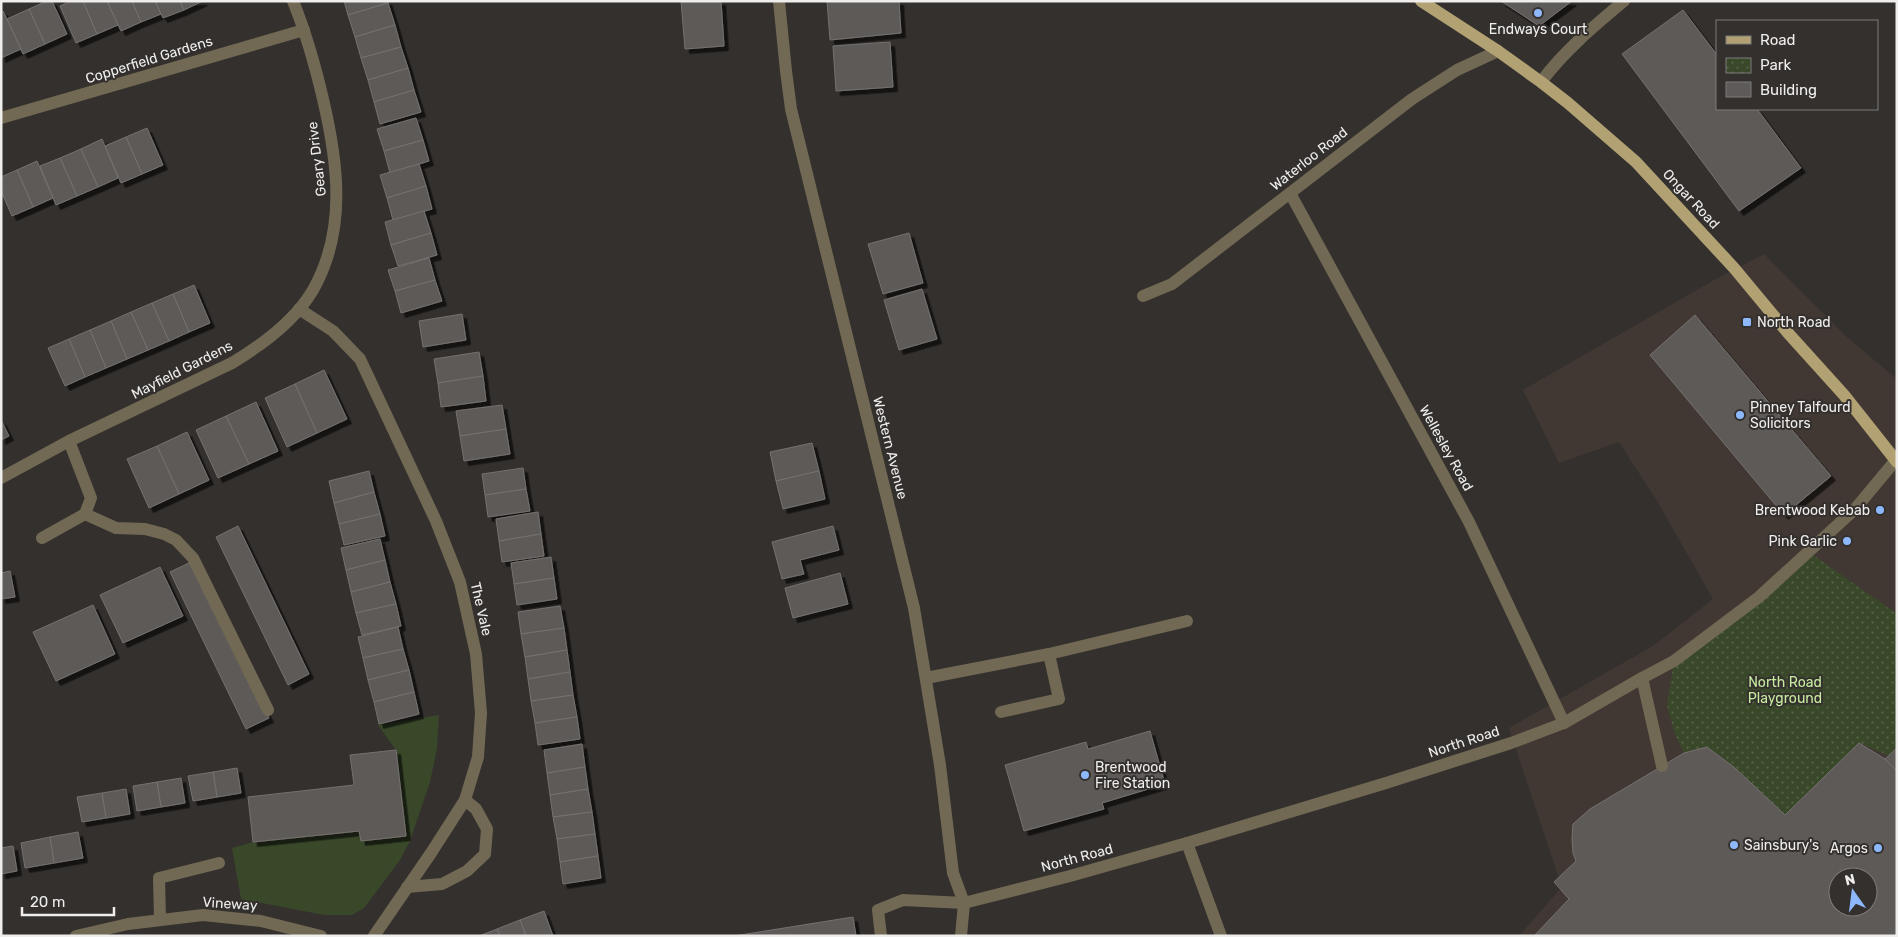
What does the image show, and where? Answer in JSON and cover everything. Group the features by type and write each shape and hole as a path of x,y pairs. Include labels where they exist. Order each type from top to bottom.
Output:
{"main road":[{"name":"Ongar Road","path":"1421,1 1498,51 1541,82 1610,139 1666,193 1844,395 1896,462"}],"street":[{"name":"Geary Drive","path":"293,1 304,30 332,137 338,186 336,225 328,256 313,290 299,309"},
{"name":"Western Avenue","path":"779,1 792,110 897,532 914,608 940,765 952,873 964,903"},
{"path":"1541,82 1554,65 1624,1"},
{"name":"Copperfield Gardens","path":"1,118 304,30"},
{"name":"Waterloo Road","path":"1143,296 1172,284 1412,99 1457,70 1498,51"},
{"name":"Wellesley Road","path":"1290,193 1469,522 1564,724"},
{"name":"Mayfield Gardens","path":"1,478 69,441 232,363 255,349 299,309"},
{"name":"The Vale","path":"299,309 333,330 360,359 436,522 460,582 476,654 481,712 478,757 465,800 374,936"},
{"path":"42,538 85,514 91,498 69,441"},
{"name":"North Road","path":"881,936 878,910 903,900 964,903 1070,876 1188,843 1386,783 1564,724 1674,661 1759,597 1855,510 1896,462"},
{"path":"85,514 116,528 145,529 164,534 176,540 193,558 268,710"},
{"path":"926,678 1049,654 1187,620"},
{"path":"1001,712 1059,699 1049,654"},
{"path":"1642,678 1662,766"},
{"path":"407,887 442,884 467,871 485,854 487,829 476,809 465,800"},
{"path":"1188,843 1221,936"},
{"path":"160,920 159,878 219,864"},
{"path":"961,936 964,903"},
{"name":"Vineway","path":"76,936 128,924 204,915 261,921 321,936"}],"shaded area":[{"path":"1764,254 1849,339 1897,379 1897,936 1519,936 1562,887 1509,728 1653,646 1713,599 1657,501 1619,442 1559,463 1523,390 1714,280"}],"green space":[{"name":"North Road Playground","path":"1809,552 1897,614 1897,748 1889,756 1860,743 1785,815 1721,756 1708,748 1684,753 1675,734 1667,706 1674,661"},
{"path":"439,715 437,749 430,782 410,841 400,860 364,908 352,915 324,915 241,899 232,848 253,842 359,831 361,841 406,836 396,750 378,725"}],"building":[{"path":"47,1 52,1 67,34 45,44 29,9"},
{"path":"71,1 83,1 97,34 76,43 60,6"},
{"path":"83,1 107,1 118,25 97,34"},
{"path":"107,1 132,1 141,22 121,31"},
{"path":"132,1 155,1 161,14 141,22"},
{"path":"155,1 180,1 184,10 163,18"},
{"path":"180,1 203,1 184,10"},
{"path":"344,1 388,1 388,3 348,15"},
{"path":"681,1 721,1 724,46 685,49"},
{"path":"827,1 899,1 901,33 830,40"},
{"name":"Endways Court","path":"1501,1 1572,1 1539,26"},
{"path":"388,3 395,25 355,37 348,15"},
{"path":"29,9 45,44 23,54 7,19"},
{"path":"1683,10 1716,54 1716,110 1758,110 1801,168 1739,211 1622,54"},
{"path":"3,11 21,49 1,58 1,12"},
{"path":"395,25 401,47 361,58 355,37"},
{"path":"890,42 893,87 836,91 833,46"},
{"path":"401,47 408,68 368,80 361,58"},
{"path":"408,68 414,90 374,102 368,80"},
{"path":"414,90 421,112 380,124 374,102"},
{"path":"416,118 423,140 384,151 377,129"},
{"path":"147,128 163,165 142,174 126,137"},
{"path":"126,137 142,174 121,183 105,146"},
{"path":"102,139 118,178 98,187 81,149"},
{"path":"423,140 429,161 390,173 384,151"},
{"path":"81,149 98,187 77,196 60,158"},
{"path":"60,158 77,196 56,205 40,166"},
{"path":"37,161 53,198 33,207 17,170"},
{"path":"419,164 426,186 387,198 380,175"},
{"path":"17,170 33,207 12,216 1,191 1,177"},
{"path":"426,186 432,209 393,220 387,198"},
{"path":"424,211 431,233 391,245 385,222"},
{"path":"431,233 437,255 398,266 391,245"},
{"path":"909,233 923,283 883,294 868,244"},
{"path":"429,258 435,280 395,291 388,270"},
{"path":"435,280 442,301 401,313 395,291"},
{"path":"194,285 210,323 189,332 173,294"},
{"path":"922,289 937,339 899,350 884,300"},
{"path":"173,294 189,332 169,341 152,303"},
{"path":"152,303 169,341 148,350 131,312"},
{"path":"131,312 148,350 127,359 111,321"},
{"path":"462,314 466,340 423,347 419,321"},
{"name":"Pinney Talfourd Solicitors","path":"1695,315 1831,476 1784,515 1650,355"},
{"path":"111,321 127,359 106,368 90,330"},
{"path":"90,330 106,368 85,377 69,339"},
{"path":"69,339 85,377 65,386 48,348"},
{"path":"479,352 483,376 438,383 434,359"},
{"path":"324,370 347,419 317,433 295,384"},
{"path":"483,376 486,401 441,407 438,383"},
{"path":"295,384 317,433 287,447 265,398"},
{"path":"256,402 278,451 249,464 226,416"},
{"path":"502,405 506,429 460,436 456,411"},
{"path":"226,416 249,464 218,478 196,430"},
{"path":"1,420 9,436 1,440"},
{"path":"506,429 510,454 464,461 460,436"},
{"path":"187,432 209,480 179,494 157,446"},
{"path":"812,443 819,471 776,481 770,452"},
{"path":"157,446 179,494 149,508 127,459"},
{"path":"523,468 526,489 485,495 482,474"},
{"path":"369,471 374,492 334,503 329,481"},
{"path":"819,471 825,499 783,509 776,481"},
{"path":"526,489 530,511 488,517 485,495"},
{"path":"374,492 380,514 339,524 334,503"},
{"path":"538,512 541,534 499,541 496,519"},
{"path":"380,514 385,536 344,545 339,524"},
{"path":"238,526 309,674 288,685 216,537"},
{"path":"833,526 839,550 800,560 804,574 782,579 772,542"},
{"path":"541,534 544,556 502,562 499,541"},
{"path":"380,539 385,560 346,570 341,548"},
{"path":"551,557 554,578 514,584 511,563"},
{"path":"385,560 390,582 351,592 346,570"},
{"path":"193,561 269,718 246,729 170,572"},
{"path":"160,567 183,616 123,643 100,595"},
{"path":"10,571 15,597 1,599 1,573"},
{"path":"840,573 848,604 793,618 785,588"},
{"path":"554,578 557,599 517,605 514,584"},
{"path":"390,582 396,604 356,613 351,592"},
{"path":"396,604 401,626 362,635 356,613"},
{"path":"93,605 115,654 56,681 33,632"},
{"path":"560,606 564,628 521,634 518,612"},
{"path":"398,627 403,649 363,658 358,637"},
{"path":"564,628 567,650 525,657 521,634"},
{"path":"403,649 409,670 368,680 363,658"},
{"path":"567,650 570,672 528,679 525,657"},
{"path":"409,670 414,692 374,702 368,680"},
{"path":"570,672 573,695 531,701 528,679"},
{"path":"414,692 419,714 379,724 374,702"},
{"path":"573,695 577,717 535,723 531,701"},
{"path":"577,717 580,739 538,745 535,723"},
{"name":"Brentwood Fire Station","path":"1150,731 1165,784 1102,803 1104,809 1024,831 1005,765 1086,742 1088,749"},
{"name":"Sainsbury's","path":"1859,743 1885,759 1897,771 1897,936 1534,936 1569,899 1554,882 1576,861 1573,853 1573,824 1590,809 1684,753 1707,747 1735,768 1785,815"},
{"path":"582,744 585,767 547,773 544,750"},
{"path":"1897,748 1897,771 1885,759"},
{"path":"396,750 406,836 361,841 359,831 253,842 248,797 354,785 350,755"},
{"path":"585,767 588,789 550,795 547,773"},
{"path":"237,768 241,793 217,797 213,772"},
{"path":"213,772 217,797 193,801 188,776"},
{"path":"181,778 185,803 161,807 157,782"},
{"path":"157,782 161,807 137,811 133,786"},
{"path":"126,789 130,814 106,818 102,793"},
{"path":"588,789 592,812 553,817 550,795"},
{"path":"102,793 106,818 82,822 77,797"},
{"path":"592,812 595,834 557,839 553,817"},
{"path":"78,832 83,858 54,863 50,837"},
{"path":"595,834 598,856 560,862 557,839"},
{"path":"50,837 54,863 25,868 21,843"},
{"path":"13,846 17,871 1,874 1,848"},
{"path":"598,856 601,878 563,884 560,862"},
{"path":"544,911 553,936 526,936 520,920"},
{"path":"853,917 856,936 734,936"},
{"path":"520,920 526,936 500,936 497,929"},
{"path":"497,929 500,936 479,936"}],"place":[{"name":"Endways Court","path":"1538,13"},
{"name":"North Road","path":"1747,322"},
{"name":"Pinney Talfourd Solicitors","path":"1740,415"},
{"name":"Brentwood Kebab","path":"1880,510"},
{"name":"Pink Garlic","path":"1847,541"},
{"name":"Brentwood Fire Station","path":"1085,775"},
{"name":"Sainsbury's","path":"1734,845"},
{"name":"Argos","path":"1878,848"}]}
